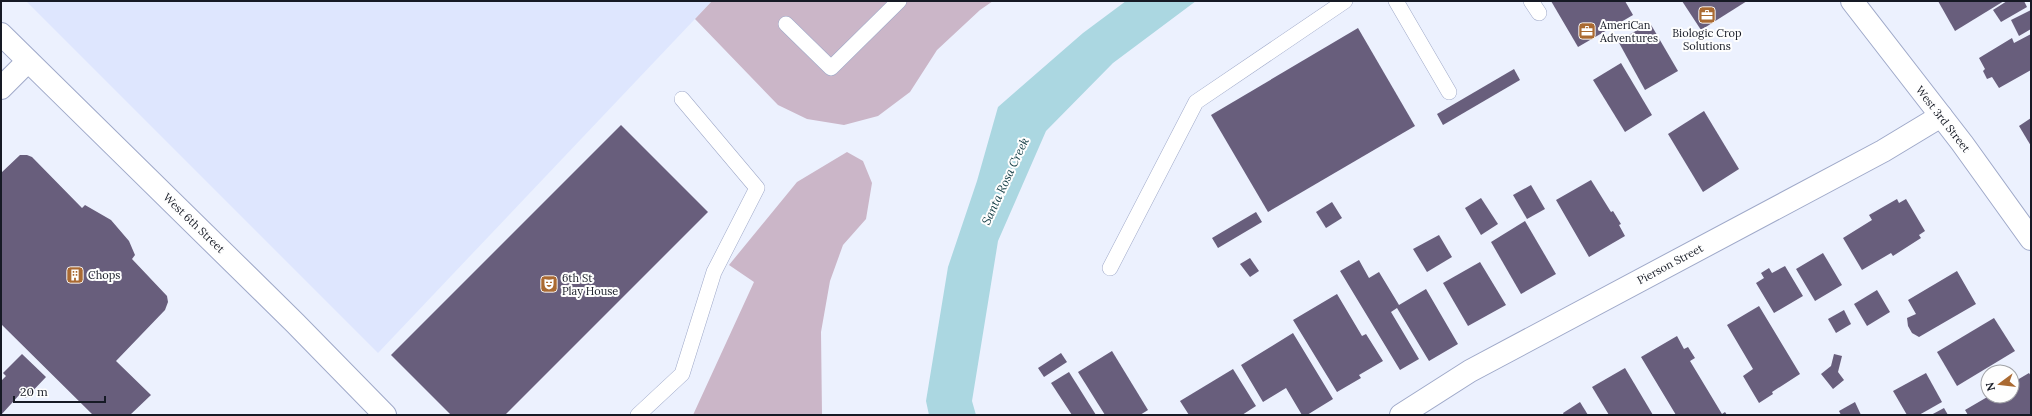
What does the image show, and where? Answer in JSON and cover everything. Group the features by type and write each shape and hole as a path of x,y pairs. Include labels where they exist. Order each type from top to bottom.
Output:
{"street":[{"name":"West 3rd Street","path":"1852,1 2029,231"},
{"name":"West 6th Street","path":"1,34 295,323 385,415"},
{"path":"1,88 28,61"},
{"name":"Pierson Street","path":"1400,415 1470,371 1883,150 1941,116"}],"lane":[{"path":"786,24 831,68 899,1"},
{"path":"1110,268 1196,102 1345,1"},
{"path":"1396,1 1449,92"},
{"path":"638,415 682,374 714,272 757,188 682,99"}],"shaded area":[{"path":"26,1 712,1 378,353"},
{"path":"712,1 993,1 980,10 937,50 910,92 878,116 844,125 807,119 778,105 695,19"},
{"path":"847,152 863,161 872,183 866,219 843,245 830,281 821,332 822,415 693,415 754,282 729,265 797,182"}],"water":[{"name":"Santa Rosa Creek","path":"1126,1 1196,1 1113,63 1046,131 998,241 972,401 976,415 929,415 926,401 948,267 977,181 998,107 1083,33"}],"building":[{"name":"AmeriCan Adventures","path":"1551,1 1625,1 1633,15 1578,47"},
{"name":"Biologic Crop Solutions","path":"1682,1 1747,1 1701,30"},
{"path":"1938,1 2004,1 1955,31"},
{"path":"2007,1 2024,1 2027,7 2001,22 1993,10"},
{"path":"2031,10 2031,29 2019,36 2011,20"},
{"path":"1650,23 1678,71 1645,90 1618,41"},
{"path":"1358,28 1415,126 1268,212 1211,115"},
{"path":"2031,34 2031,70 1999,88 1992,77 1987,79 1983,71 1985,69 1979,58 2012,38 2014,43"},
{"path":"1621,63 1652,115 1625,132 1593,80"},
{"path":"1514,69 1520,80 1443,125 1437,114"},
{"path":"1704,111 1739,169 1703,192 1668,134"},
{"path":"2031,118 2031,146 2019,126"},
{"name":"6th St Play House","path":"621,125 708,212 505,415 451,415 391,355"},
{"name":"Chops","path":"20,155 32,157 82,208 85,205 111,220 129,241 135,255 132,259 167,296 168,302 165,310 116,361 151,395 130,415 93,415 1,324 1,173"},
{"path":"1591,180 1611,212 1613,211 1621,224 1619,225 1625,236 1589,257 1556,200"},
{"path":"1531,185 1545,209 1527,219 1513,195"},
{"path":"1481,198 1498,224 1481,235 1465,208"},
{"path":"1897,199 1899,203 1906,199 1925,231 1919,235 1921,238 1893,256 1891,253 1862,270 1843,238 1872,220 1869,215"},
{"path":"1332,202 1342,218 1326,228 1316,212"},
{"path":"1256,212 1262,222 1218,248 1212,238"},
{"path":"1525,221 1556,274 1521,294 1491,242"},
{"path":"1439,235 1452,257 1427,272 1413,249"},
{"path":"1823,253 1842,285 1815,301 1796,269"},
{"path":"1250,258 1259,271 1250,277 1240,264"},
{"path":"1359,260 1369,278 1379,272 1399,305 1426,289 1458,344 1429,361 1397,308 1391,312 1419,359 1400,370 1340,271"},
{"path":"1480,262 1506,305 1468,326 1443,283"},
{"path":"1785,266 1803,296 1774,313 1756,283 1764,278 1761,273 1769,268 1772,273"},
{"path":"1957,271 1976,304 1919,337 1912,333 1908,326 1907,318 1916,314 1908,300"},
{"path":"1877,290 1890,312 1867,326 1854,304"},
{"path":"1337,294 1362,336 1366,334 1383,361 1359,375 1361,378 1337,392 1293,320"},
{"path":"1759,306 1800,374 1772,392 1773,394 1759,403 1743,376 1753,369 1727,325"},
{"path":"1844,310 1851,324 1836,333 1828,319"},
{"path":"1994,318 2015,351 1993,364 1980,364 1980,372 1957,386 1937,352"},
{"path":"1293,333 1333,399 1307,415 1302,415 1286,388 1263,402 1241,365"},
{"path":"1677,336 1684,349 1688,347 1695,358 1690,361 1722,414 1725,412 1727,415 1676,415 1641,357"},
{"path":"1112,351 1148,410 1140,415 1105,415 1078,372"},
{"path":"1061,353 1067,362 1044,377 1038,368"},
{"path":"22,354 46,377 26,398 21,393 1,415 1,381 6,376 3,373"},
{"path":"1834,354 1842,356 1838,372 1844,380 1833,389 1821,374 1831,366"},
{"path":"1625,368 1653,415 1609,415 1592,387"},
{"path":"1233,369 1256,406 1242,415 1189,415 1180,401"},
{"path":"1069,372 1096,415 1072,415 1051,383"},
{"path":"1926,373 1942,402 1919,415 1907,415 1893,391"},
{"path":"2029,373 2031,376 2031,415 1968,415 1965,410 1980,401 1980,404 2020,404 2020,378"},
{"path":"1580,402 1588,415 1564,415 1563,413"},
{"path":"1855,402 1861,415 1841,415 1839,411"},
{"path":"1944,408 1948,415 1931,415"}],"place":[{"name":"Biologic Crop Solutions","path":"1707,15"},
{"name":"AmeriCan Adventures","path":"1587,31"},
{"name":"Chops","path":"75,275"},
{"name":"6th St Play House","path":"549,284"}]}
